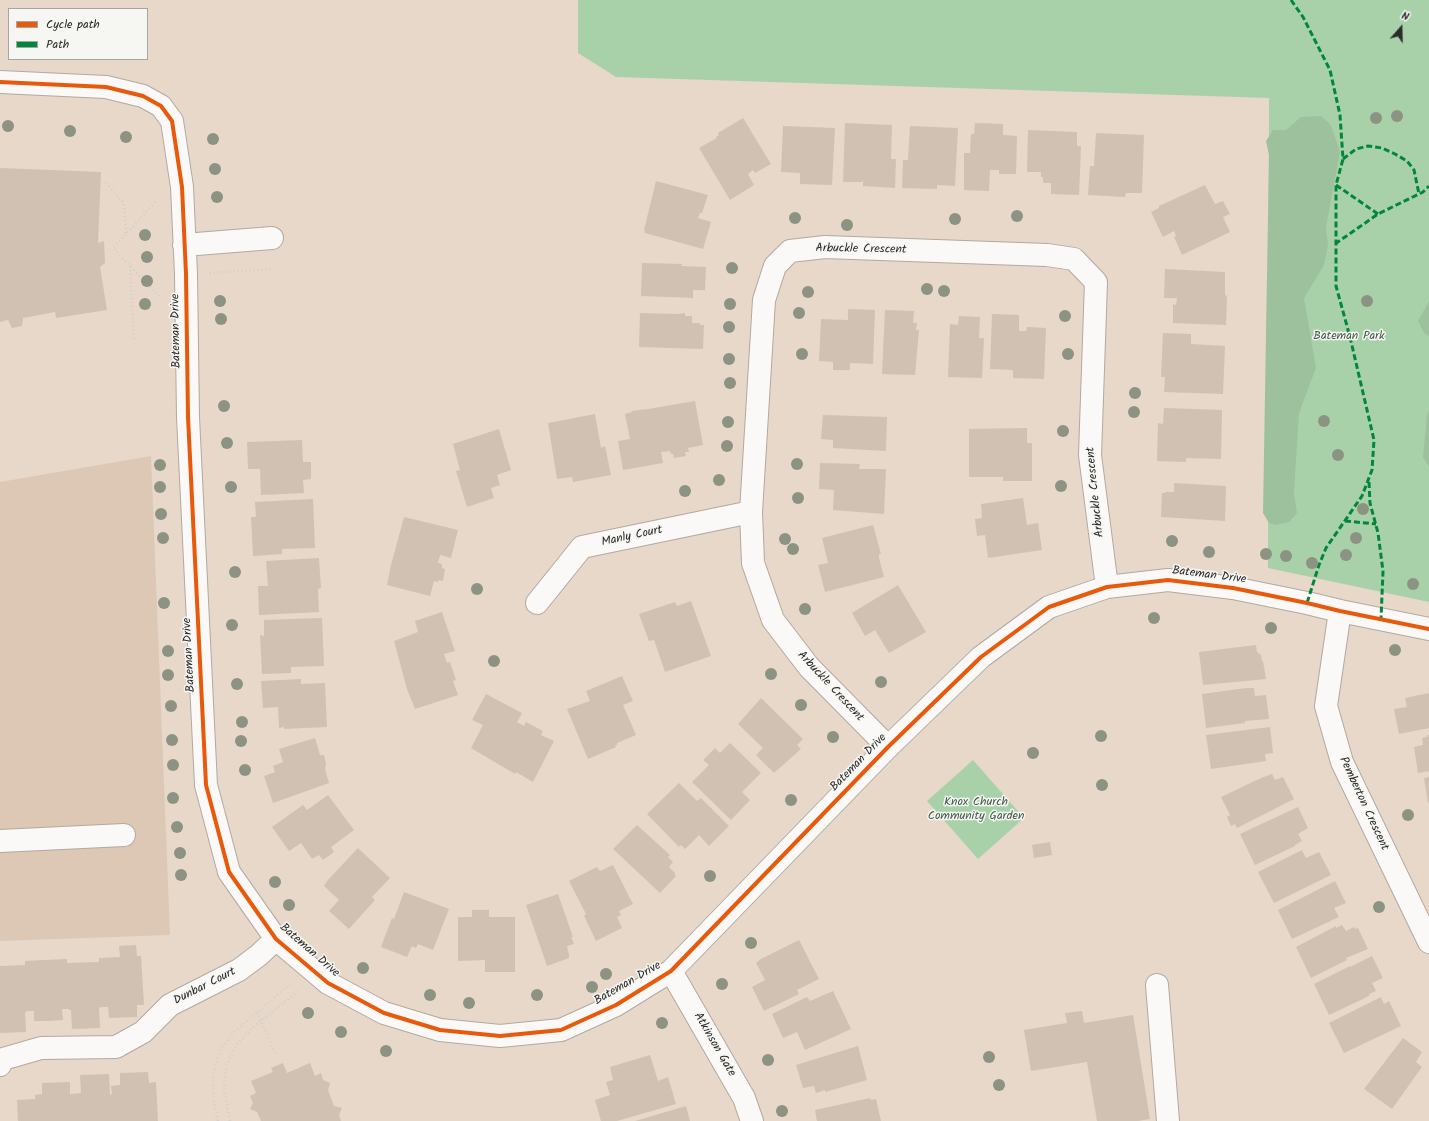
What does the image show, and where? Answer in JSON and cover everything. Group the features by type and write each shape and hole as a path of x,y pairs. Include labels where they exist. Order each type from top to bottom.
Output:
{"street":[{"name":"Bateman Drive","path":"0,82 106,87 143,96 161,106 172,121 182,187 186,274 188,417 206,785 229,872 276,939 328,983 384,1014 440,1030 500,1036 561,1030 616,1005 671,971 888,747 981,657 1049,607 1107,587 1168,580 1233,588 1429,629"},
{"path":"184,244 272,238"},
{"name":"Arbuckle Crescent","path":"888,747 810,667 773,620 752,563 751,512 764,300 775,266 790,251 825,247 1047,255 1074,259 1096,282 1090,455 1107,587"},
{"name":"Manly Court","path":"537,603 582,547 751,512"},
{"name":"Pemberton Crescent","path":"1340,611 1326,706 1342,762 1429,942"},
{"path":"0,841 124,835"},
{"name":"Dunbar Court","path":"0,1065 3,1059 41,1048 116,1047 143,1032 170,1005 239,970 259,955 276,939"},
{"name":"Atkinson Gate","path":"671,971 744,1098 752,1121"},
{"path":"1157,985 1168,1121"}],"path":[{"path":"106,183 124,203 126,233"},
{"path":"155,202 113,248 160,297"},
{"path":"130,266 134,341"},
{"path":"186,274 274,268"},
{"path":"218,1121 214,1102 213,1074 220,1050 230,1035 290,984"},
{"path":"230,1121 224,1088 226,1066 236,1045 261,1021 299,991"},
{"path":"257,1012 275,1053"}],"shaded area":[{"path":"151,456 170,935 0,941 0,482"}],"green space":[{"name":"Bateman Park","path":"578,0 1429,0 1429,602 1268,568 1269,98 616,77 578,53"},
{"path":"1321,116 1331,125 1340,152 1326,227 1328,245 1324,265 1304,298 1316,368 1299,413 1294,493 1297,513 1289,522 1276,525 1269,523 1263,513 1269,155 1266,141 1273,130 1286,130 1301,117"},
{"path":"1429,301 1429,336 1424,333 1418,321"},
{"path":"1429,411 1429,467 1423,457 1427,414"},
{"name":"Knox Church Community Garden","path":"973,760 1024,818 978,859 927,801"}],"building":[{"path":"743,118 771,164 755,173 753,170 748,174 754,185 730,200 699,148 717,138 716,137 719,135 718,133"},
{"path":"845,123 892,125 891,159 896,159 895,188 863,186 863,181 843,182"},
{"path":"975,123 1003,124 1003,135 1017,136 1016,174 999,174 999,170 990,170 989,191 964,190 964,153 970,153 971,134 974,134"},
{"path":"783,126 835,128 832,185 800,184 800,173 781,172"},
{"path":"910,126 958,128 955,186 937,185 937,189 902,188 903,160 908,160"},
{"path":"1028,130 1077,132 1077,146 1081,146 1079,195 1051,194 1051,183 1043,183 1041,172 1027,172"},
{"path":"1096,133 1144,135 1142,193 1126,193 1125,197 1088,195 1090,166 1094,166"},
{"path":"0,168 101,172 98,243 104,241 105,263 100,267 107,310 56,318 55,312 23,318 22,326 12,328 8,320 0,322"},
{"path":"656,181 708,195 702,213 700,213 698,218 711,222 703,249 645,233 644,230"},
{"path":"1205,185 1215,204 1223,201 1230,214 1223,217 1230,232 1182,255 1174,237 1176,236 1174,231 1163,237 1151,212 1159,208 1159,206"},
{"path":"642,263 682,264 681,266 706,267 705,290 693,290 693,298 641,296"},
{"path":"1165,269 1225,272 1225,295 1227,296 1226,325 1173,323 1173,304 1176,305 1177,298 1164,298"},
{"path":"848,309 875,310 873,364 850,363 850,370 833,370 833,362 819,361 821,319 848,320"},
{"path":"885,310 914,311 913,323 917,323 916,330 919,330 915,375 882,374"},
{"path":"640,313 685,313 685,316 692,316 692,323 700,323 700,325 704,325 703,349 639,347"},
{"path":"992,314 1019,315 1019,331 1026,331 1027,327 1046,328 1044,379 1013,378 1013,370 990,369"},
{"path":"959,316 980,317 979,338 984,338 982,378 948,377 950,324 958,325"},
{"path":"1163,333 1191,334 1191,344 1225,346 1223,394 1164,392 1165,377 1161,377"},
{"path":"695,401 703,445 688,448 689,452 685,452 686,456 674,458 670,451 661,452 663,463 623,470 618,441 630,439 625,414 632,411 647,410"},
{"path":"1164,408 1222,410 1221,459 1186,458 1186,462 1157,461 1158,423 1163,424"},
{"path":"595,414 601,448 605,446 611,475 573,482 572,477 557,479 548,423"},
{"path":"823,415 887,417 886,451 833,448 833,440 821,439"},
{"path":"1027,428 1027,443 1032,443 1032,481 1003,481 1003,477 969,477 969,429"},
{"path":"499,429 511,470 497,475 500,485 491,488 494,498 467,507 456,471 460,470 453,444"},
{"path":"302,440 303,462 311,462 311,479 303,480 304,493 261,495 260,469 248,469 247,442"},
{"path":"820,463 860,464 859,469 886,469 884,514 833,510 834,490 819,489"},
{"path":"1174,483 1226,486 1225,521 1161,517 1162,493 1174,492"},
{"path":"1023,498 1027,525 1038,523 1042,550 988,558 985,535 977,536 975,519 982,518 981,504"},
{"path":"313,499 315,548 282,549 282,554 253,556 251,517 256,517 255,502"},
{"path":"404,517 458,530 451,558 440,555 438,563 442,564 442,568 445,569 443,581 434,581 430,596 387,585"},
{"path":"873,525 881,554 879,554 879,558 884,577 825,592 818,565 828,563 822,538"},
{"path":"319,558 321,588 318,589 319,612 259,615 258,586 268,586 266,561"},
{"path":"898,585 926,632 889,653 875,630 865,636 852,613"},
{"path":"691,601 711,656 665,672 654,640 649,641 639,614 675,602 677,606"},
{"path":"442,612 455,651 444,654 447,663 450,662 456,680 453,681 458,695 415,709 407,689 394,641 418,632 415,621"},
{"path":"322,618 324,666 291,667 291,673 262,674 260,635 264,636 264,620"},
{"path":"1256,645 1257,652 1261,655 1263,661 1266,679 1203,685 1199,652"},
{"path":"622,676 633,701 623,705 636,735 617,743 617,745 615,745 616,747 588,759 567,709 590,701 586,691"},
{"path":"301,679 301,684 325,683 327,727 279,728 278,707 263,708 261,681"},
{"path":"1254,688 1255,696 1266,695 1269,719 1245,721 1245,723 1206,728 1202,694"},
{"path":"1429,693 1429,728 1399,734 1394,709 1407,707 1405,698"},
{"path":"486,694 522,713 517,722 524,726 526,722 543,731 541,735 554,741 533,782 516,772 515,774 471,748 483,725 472,720"},
{"path":"761,698 803,739 797,745 801,749 774,773 756,755 763,748 738,724"},
{"path":"1270,727 1273,753 1265,754 1266,761 1211,769 1206,735"},
{"path":"1427,735 1429,735 1429,771 1418,773 1414,747 1423,745 1422,738 1427,737"},
{"path":"315,738 320,755 324,755 326,764 325,769 329,783 273,803 264,776 275,772 273,766 283,762 279,749"},
{"path":"730,743 761,773 742,792 750,800 731,820 692,782 709,765 703,760 715,748 720,753"},
{"path":"1272,774 1275,780 1283,777 1294,799 1237,828 1235,824 1231,826 1227,817 1230,815 1221,797"},
{"path":"1429,777 1429,803 1428,803 1424,778"},
{"path":"679,783 697,801 701,798 729,826 709,846 699,835 685,849 681,845 679,847 647,814"},
{"path":"328,795 354,830 331,847 334,852 323,860 319,855 312,859 301,843 289,851 272,827 303,805 307,810"},
{"path":"1298,807 1308,828 1298,834 1302,841 1295,846 1255,865 1240,834"},
{"path":"637,825 670,855 668,857 673,862 669,867 676,876 660,893 613,849"},
{"path":"1050,842 1052,855 1034,858 1032,845"},
{"path":"358,848 390,878 372,897 375,900 349,929 329,911 339,900 324,886"},
{"path":"1302,850 1306,858 1319,852 1331,875 1274,903 1258,872"},
{"path":"613,865 633,904 619,911 621,915 617,917 622,928 596,941 584,916 586,914 569,881 597,867 600,871"},
{"path":"1335,881 1346,903 1334,908 1339,917 1292,939 1278,910"},
{"path":"404,892 449,909 433,950 418,944 416,948 412,946 407,957 381,947"},
{"path":"558,894 574,944 567,946 569,958 547,966 526,905"},
{"path":"472,910 489,910 489,917 515,917 515,972 485,972 485,960 458,961 458,917 472,917"},
{"path":"1342,925 1346,931 1354,927 1355,929 1358,928 1368,949 1346,958 1347,960 1311,978 1296,947 1336,926 1336,928"},
{"path":"799,940 819,979 797,990 799,994 764,1011 752,987 765,980 756,963"},
{"path":"136,945 137,956 141,956 144,1005 137,1005 137,1017 109,1018 108,1007 101,1007 99,1008 100,1028 72,1029 71,1010 69,1009 62,1009 63,1020 48,1021 34,1021 34,1011 27,1011 25,1012 26,1032 0,1033 0,966 25,965 25,961 67,959 67,963 99,962 99,958 120,957 119,946"},
{"path":"1372,956 1383,978 1372,983 1376,991 1369,994 1370,995 1365,998 1329,1015 1314,984"},
{"path":"833,991 851,1029 805,1050 797,1032 783,1038 772,1014 807,997 810,1001"},
{"path":"1381,997 1384,1004 1389,1001 1401,1026 1344,1053 1329,1023"},
{"path":"1082,1011 1084,1023 1133,1015 1150,1119 1138,1121 1097,1121 1087,1062 1031,1071 1024,1030 1067,1023 1065,1013"},
{"path":"1403,1038 1422,1052 1416,1062 1422,1067 1392,1109 1364,1089"},
{"path":"858,1046 867,1080 825,1092 825,1090 816,1093 814,1086 803,1088 796,1065"},
{"path":"650,1055 658,1081 668,1077 676,1104 617,1121 601,1121 595,1100 610,1095 606,1082 613,1080 610,1067"},
{"path":"283,1063 287,1073 310,1063 315,1076 321,1073 323,1080 330,1083 328,1090 334,1106 342,1108 339,1115 341,1121 261,1121 257,1112 250,1109 253,1103 250,1096 256,1093 251,1081 273,1072 271,1068"},
{"path":"148,1072 149,1083 156,1082 158,1121 18,1121 17,1100 35,1099 35,1095 42,1094 42,1083 70,1082 70,1094 81,1093 80,1075 109,1074 110,1095 112,1094 111,1086 120,1085 120,1073"},
{"path":"870,1098 871,1100 876,1099 881,1121 817,1121 815,1110"},
{"path":"686,1106 690,1121 635,1121"}],"marked path":[{"path":"1291,0 1303,17 1330,70 1340,115 1343,159 1336,185 1336,286 1350,337 1374,440 1372,470 1362,496 1326,548 1307,603"},
{"path":"1343,159 1356,149 1368,146 1382,148 1407,161 1414,170 1419,194"},
{"path":"1336,185 1378,214"},
{"path":"1335,244 1378,214 1423,192 1429,186"},
{"path":"1369,482 1370,503 1378,533 1383,571 1381,619"},
{"path":"1345,521 1376,524"}],"cycle path":[{"path":"0,82 106,87 143,96 161,106 172,121 182,187 186,274 188,417 206,785 229,872 276,939 328,983 384,1013 440,1030 500,1036 561,1030 616,1005 671,971 888,747 981,657 1049,607 1107,587 1168,580 1233,588 1429,629"}]}
